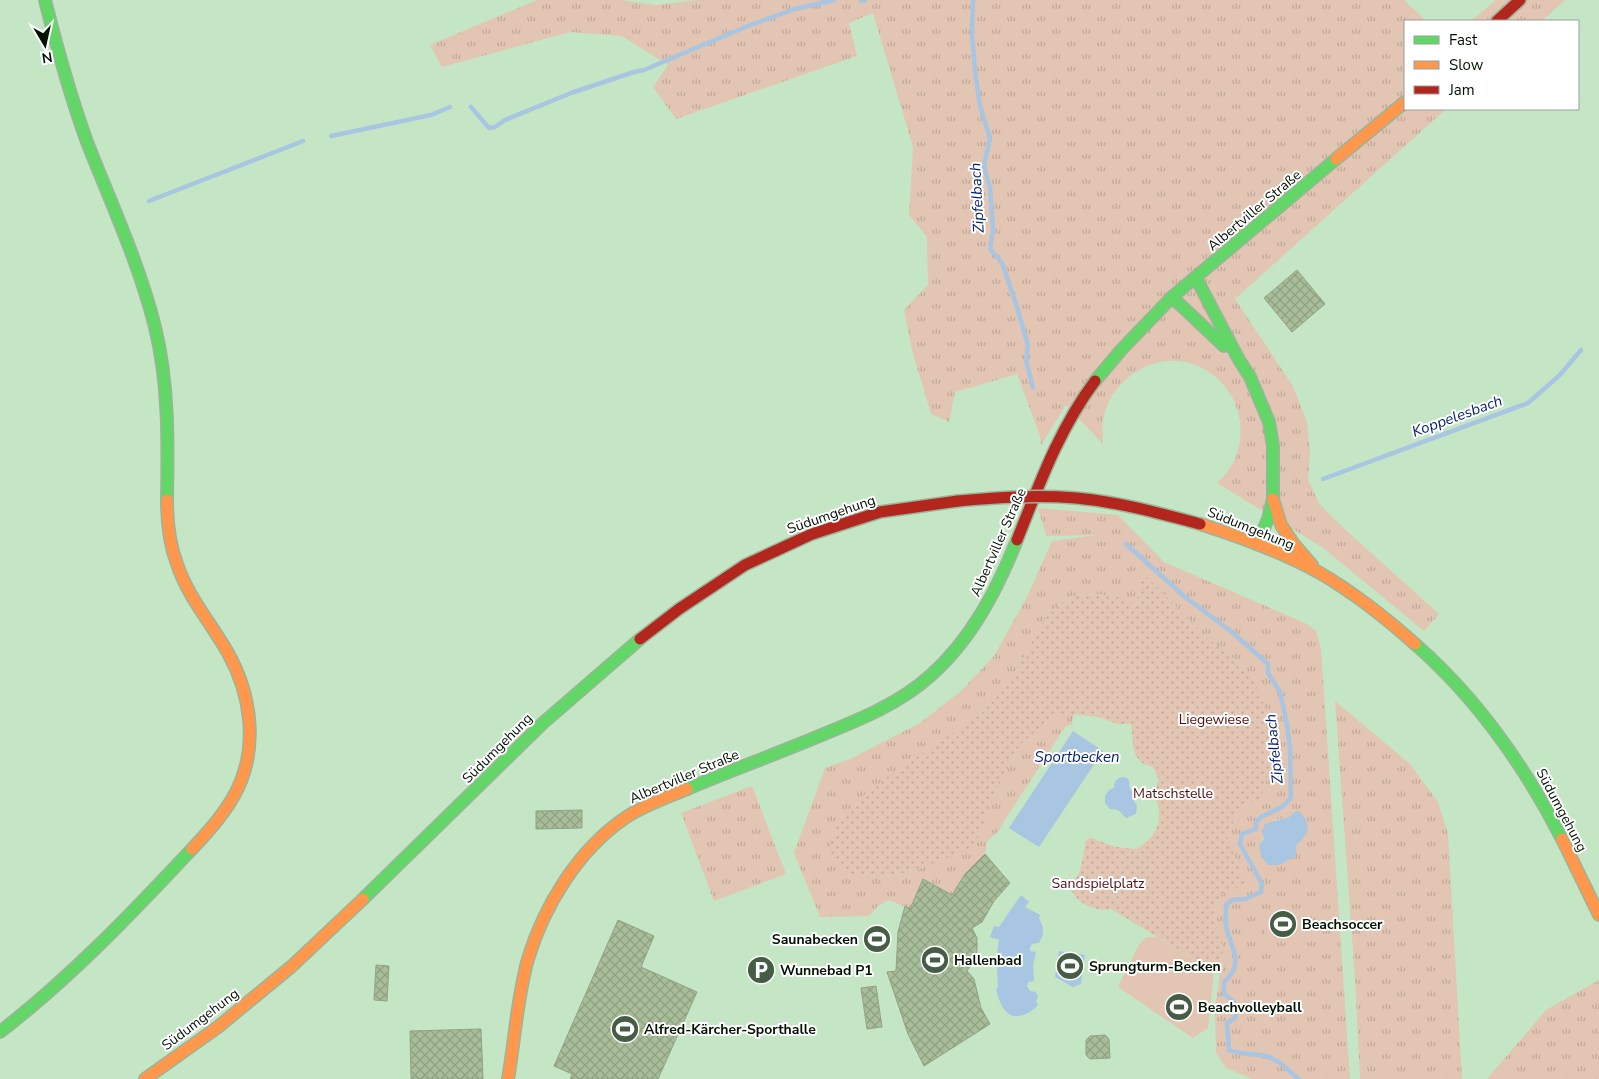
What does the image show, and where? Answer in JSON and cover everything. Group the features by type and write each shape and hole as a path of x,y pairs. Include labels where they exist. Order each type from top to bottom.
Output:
{"street":[{"path":"0,1032 24,1014 73,971 138,907 193,848 227,806 242,780 250,748 250,722 244,689 232,662 180,575 171,545 168,518 168,417 163,370 155,328 142,280 66,84 45,0"},
{"path":"1498,20 1520,0"},
{"name":"Albertviller Straße","path":"508,1079 528,960 543,922 559,890 596,843 624,819 655,802 838,729 876,711 909,692 940,666 964,639 987,604 1011,555 1055,448 1081,400 1096,379 1140,328 1172,297 1404,103"},
{"path":"1196,278 1238,358 1250,376 1269,422 1274,446 1273,499 1268,519 1258,544"},
{"path":"1172,297 1238,358"},
{"path":"1263,489 1274,464"},
{"name":"Südumgehung","path":"145,1079 218,1027 292,966 544,723 631,645 679,608 745,565 812,534 880,512 958,501 1012,496 1058,497 1104,502 1149,510 1241,533 1258,544 1320,573 1412,639 1451,677 1494,729 1526,774 1599,915"},
{"path":"1273,499 1281,525 1293,543 1320,573"}],"green space":[{"path":"537,0 620,0 656,5 697,0 1404,0 1425,20 1404,20 1404,110 1445,110 1235,299 1293,386 1307,422 1310,453 1308,480 1320,505 1439,614 1424,631 1322,547 1217,483 1235,459 1241,431 1239,418 1236,405 1221,382 1211,373 1198,366 1171,361 1144,367 1132,374 1113,394 1107,406 1104,415 1103,444 1066,405 1041,445 1040,436 1017,374 955,392 949,422 931,414 912,350 904,310 928,285 927,237 909,215 913,147 873,13 849,23 857,56 676,119 653,87 668,65 622,36 570,32 442,67 430,45"},
{"path":"1496,0 1565,0 1543,20 1472,20"},
{"path":"1038,508 1118,515 1164,562 1307,624 1316,631 1321,649 1350,1079 1252,1079 1226,1068 1216,1053 1215,1008 1223,951 1214,915 1233,855 1227,836 1239,810 1261,796 1246,668 1205,636 1143,573 1136,605 1120,597 1097,594 1072,596 1048,613 1010,682 980,715 947,738 829,850 846,873 872,878 914,871 969,849 982,831 999,782 1020,745 1046,722 1064,713 1074,714 1072,724 1065,727 999,831 987,841 985,854 965,874 952,895 923,879 910,909 889,900 878,906 869,916 820,917 794,853 825,768 850,759 920,723 961,691 994,656 1026,599 1052,541 1097,535 1046,536","holes":["1289,817 1302,840 1296,845 1296,856 1279,865 1259,844 1275,820"]},
{"path":"1143,573 1205,636 1246,668 1261,694 1272,734 1269,773 1261,797 1239,810 1227,836 1245,884 1220,895 1214,915 1223,951 1219,974 1111,909 1098,909 1086,905 1077,898 1070,887 1081,867 1086,840 1091,838 1116,847 1137,849 1149,839 1158,825 1159,809 1155,791 1159,780 1153,767 1142,763 1136,754 1131,724 1117,724 1099,717 1064,713 1046,722 1020,745 999,782 982,831 970,849 914,871 872,878 845,873 829,850 839,819 861,797 894,772 980,715 1010,682 1048,613 1072,596 1097,594 1120,597 1136,605"},
{"path":"1335,701 1410,764 1438,802 1448,834 1462,1079 1360,1079 1355,979"},
{"path":"752,786 786,874 714,901 681,813"},
{"name":"Beachsoccer","path":"1266,912 1302,913 1301,937 1265,936"},
{"name":"Beachvolleyball","path":"1146,937 1157,937 1214,971 1208,1028 1193,1038 1118,987 1139,945"},
{"path":"1599,980 1599,1079 1487,1079 1546,1010"}],"water":[{"name":"Sportbecken","path":"1073,731 1103,751 1039,847 1009,828"},
{"path":"1122,777 1127,778 1130,789 1136,794 1134,801 1137,806 1136,814 1126,818 1118,810 1110,809 1105,803 1105,796 1109,790 1114,788 1115,782"},
{"path":"1296,811 1300,812 1306,820 1308,830 1302,840 1296,845 1296,856 1279,865 1268,865 1261,856 1259,844 1264,839 1262,832 1265,824 1289,817"},
{"path":"1021,895 1029,902 1025,907 1040,915 1039,918 1043,930 1039,943 1032,944 1030,948 1030,951 1036,952 1033,965 1034,981 1028,982 1027,986 1030,991 1036,992 1038,1005 1026,1014 1016,1016 1008,1013 998,997 996,990 998,987 997,958 999,940 990,937 994,926 999,927"},
{"name":"Saunabecken","path":"868,932 889,934 887,946 866,944"},
{"name":"Sprungturm-Becken","path":"1059,951 1085,955 1081,984 1073,987 1055,977"}],"building":[{"path":"1297,270 1325,304 1292,332 1264,298"},
{"path":"582,810 582,828 536,829 536,811"},
{"name":"Hallenbad","path":"985,854 1010,883 994,901 982,922 972,928 977,938 977,951 967,971 974,979 981,1008 990,1024 924,1066 908,1034 887,972 896,971 898,932 905,906 910,909 923,879 952,895 965,874"},
{"name":"Alfred-Kärcher-Sporthalle","path":"618,920 654,936 641,967 697,992 658,1079 570,1079 572,1074 554,1066"},
{"path":"376,965 389,966 387,1001 374,1000"},
{"path":"876,986 882,1027 867,1029 861,988"},
{"path":"481,1029 483,1079 411,1079 410,1031"},
{"path":"1105,1035 1109,1039 1110,1058 1090,1059 1086,1055 1086,1040 1090,1036"}],"waterway":[{"path":"471,107 489,128 495,127 505,120 571,93 644,70 750,25 795,9 834,0"},
{"path":"861,1 865,0"},
{"name":"Zipfelbach","path":"973,0 972,34 975,71 980,106 990,138 984,166 990,188 993,229 990,249 1002,263 1016,304 1028,345 1026,360 1033,388"},
{"path":"331,136 431,115 450,107"},
{"path":"149,201 303,141"},
{"name":"Koppelesbach","path":"1323,479 1528,403 1560,375 1581,350"},
{"name":"Zipfelbach","path":"1126,544 1184,596 1233,633 1268,664 1268,673 1280,692 1290,748 1291,798 1282,807 1261,817 1256,822 1256,829 1242,834 1240,844 1262,884 1261,892 1245,899 1232,900 1226,905 1226,926 1235,961 1231,975 1224,982 1224,994 1233,1001 1238,1009 1235,1018 1227,1023 1229,1050 1262,1055 1273,1059 1299,1079"}],"traffic: fast":[{"path":"45,0 64,71 87,142 133,256 155,327 160,348 165,391 167,500"},
{"path":"1095,381 1122,349 1172,297 1336,159"},
{"path":"1196,278 1250,377 1269,422 1273,446 1273,499 1268,519 1257,544"},
{"path":"1172,297 1224,346"},
{"path":"687,789 880,710 918,686 945,662 970,630 1001,577 1017,540"},
{"path":"363,899 543,723 640,639"},
{"path":"1415,644 1459,687 1498,734 1532,785 1562,839"},
{"path":"0,1032 75,968 192,849"}],"traffic: slow":[{"path":"1336,159 1404,103"},
{"path":"1273,499 1281,525 1293,543 1312,565"},
{"path":"167,500 169,532 177,564 187,588 236,669 247,702 249,720 248,755 238,788 223,813 192,849"},
{"path":"1200,524 1291,558 1320,573 1369,606 1415,644"},
{"path":"508,1079 524,974 535,939 553,900 578,863 608,831 632,813 647,805 687,789"},
{"path":"1562,839 1599,915"},
{"path":"145,1079 218,1027 292,966 363,899"}],"traffic: jam":[{"path":"1498,20 1520,0"},
{"path":"1017,540 1060,438 1082,399 1095,381"},
{"path":"958,501 1017,497 1076,498 1123,505 1200,524"},
{"path":"640,639 679,609 745,565 812,534 880,512 958,501"}],"place":[{"name":"Beachsoccer","path":"1283,924"},
{"name":"Saunabecken","path":"877,939"},
{"name":"Hallenbad","path":"935,960"},
{"name":"Sprungturm-Becken","path":"1070,966"},
{"name":"Wunnebad P1","path":"761,970"},
{"name":"Beachvolleyball","path":"1179,1007"},
{"name":"Alfred-Kärcher-Sporthalle","path":"625,1029"}],"park label":[{"name":"Liegewiese","path":"1214,719"},
{"name":"Matschstelle","path":"1173,793"},
{"name":"Sandspielplatz","path":"1098,883"}]}
